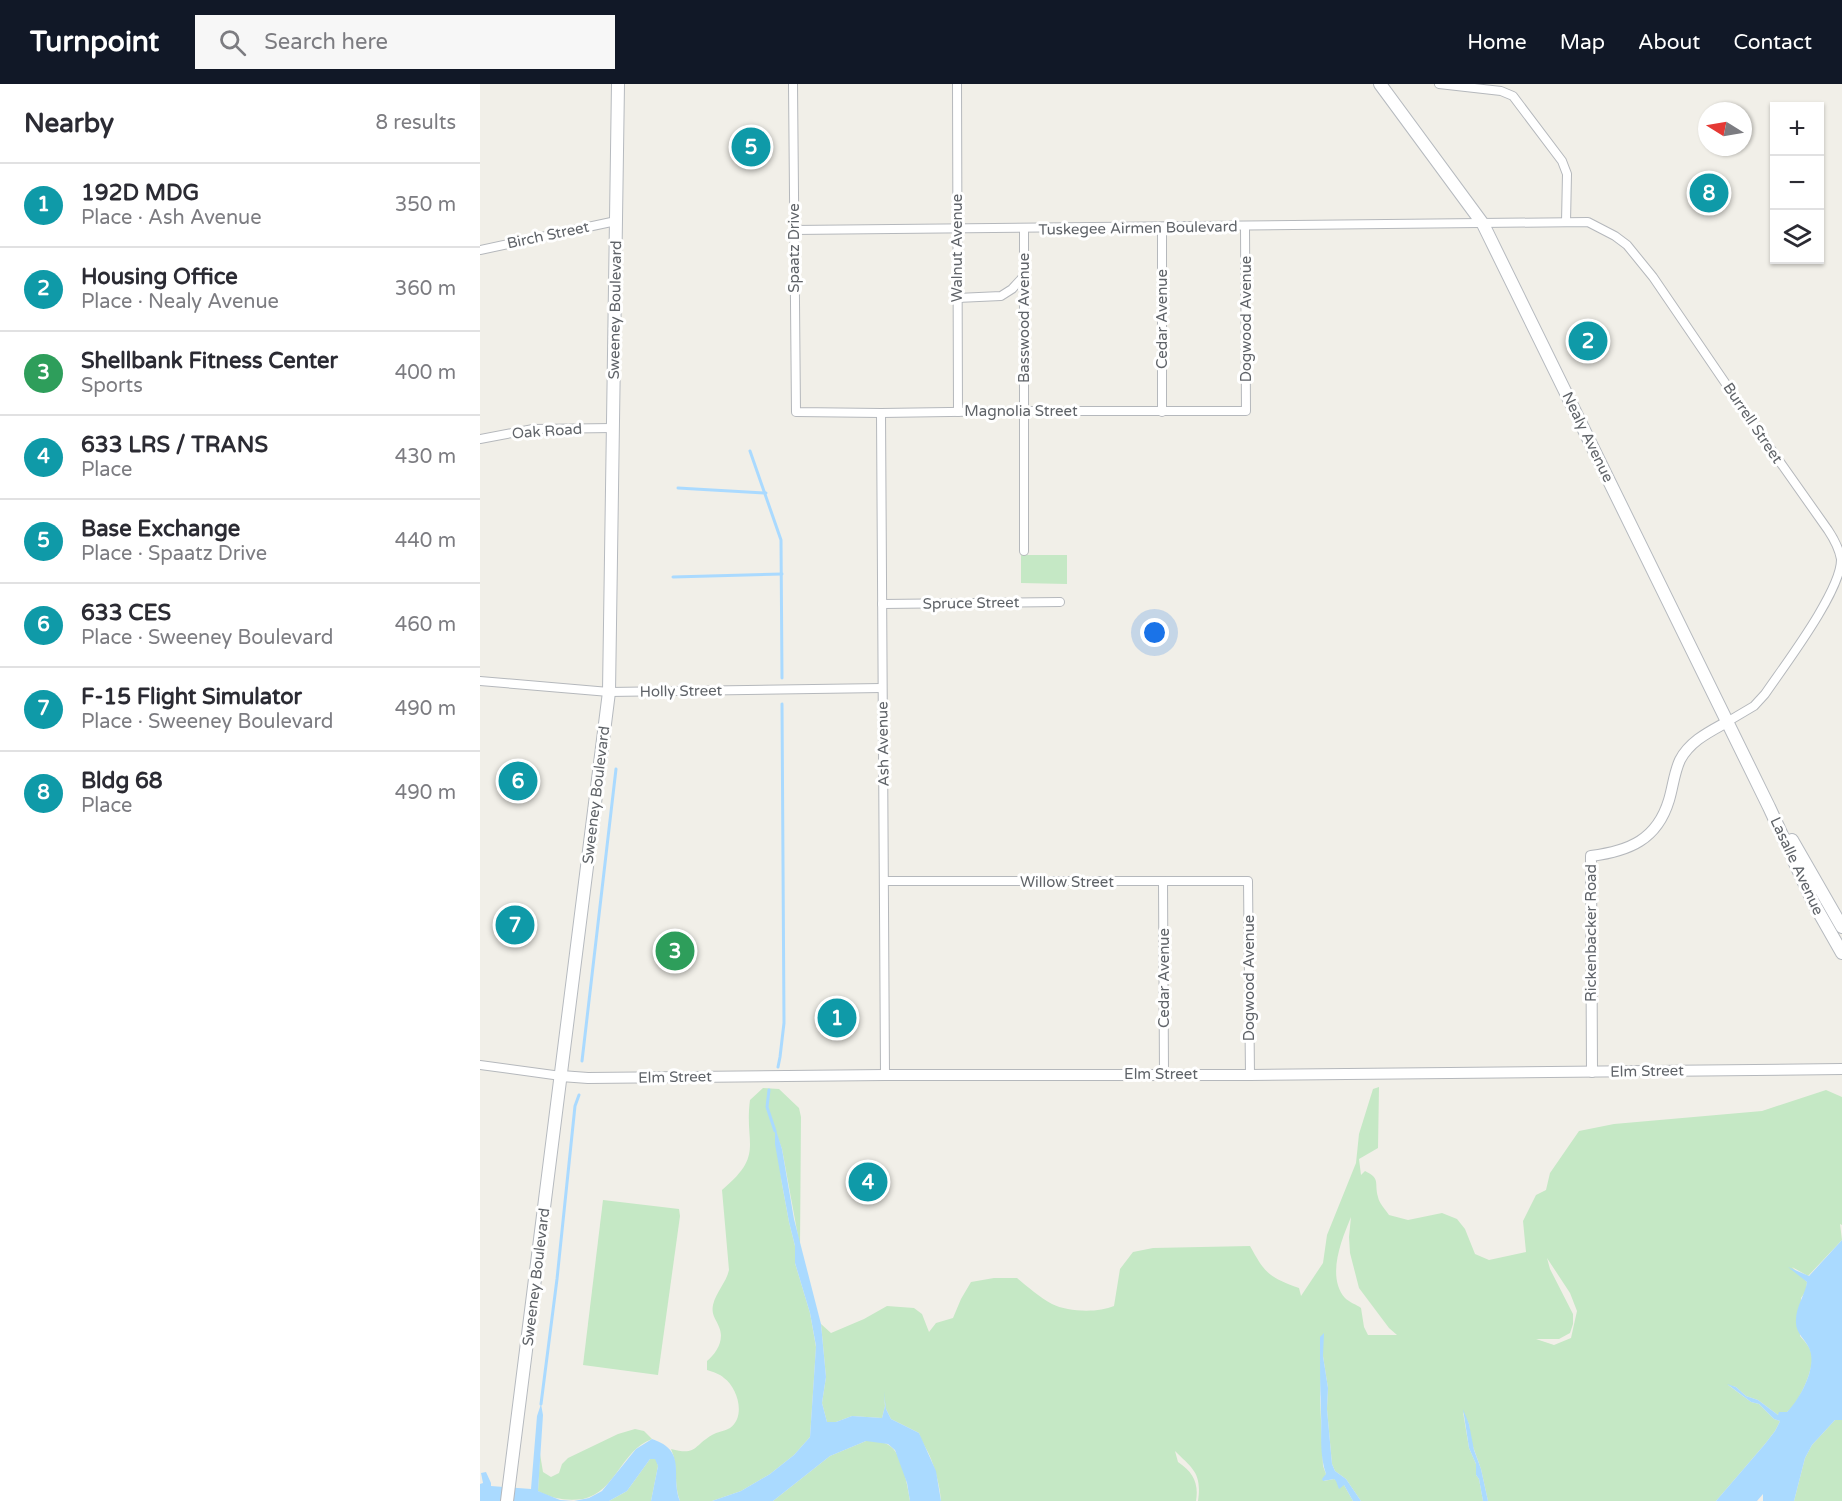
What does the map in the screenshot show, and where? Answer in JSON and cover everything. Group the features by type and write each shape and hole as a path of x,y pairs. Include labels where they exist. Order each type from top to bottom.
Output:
{"main road":[{"name":"Sweeney Boulevard","path":"507,1501 609,692 618,84"},
{"name":"Nealy Avenue","path":"1380,84 1484,224 1769,807"},
{"name":"Lasalle Avenue","path":"1769,807 1790,837 1842,927"},
{"name":"Lasalle Avenue","path":"1769,807 1813,902 1842,953"}],"street":[{"name":"Spaatz Drive","path":"793,84 796,412"},
{"name":"Walnut Avenue","path":"957,84 958,412"},
{"path":"1439,84 1500,91 1514,96 1562,162 1568,174 1566,222"},
{"name":"Birch Street","path":"480,250 616,221"},
{"name":"Burrell Street","path":"1484,224 1588,222 1627,245 1653,277 1837,545 1841,559 1840,570 1838,581 1829,599 1759,702 1727,722"},
{"name":"Tuskegee Airmen Boulevard","path":"794,230 1484,224"},
{"name":"Cedar Avenue","path":"1162,227 1162,412"},
{"name":"Dogwood Avenue","path":"1245,227 1246,411"},
{"name":"Basswood Avenue","path":"1024,229 1024,551"},
{"path":"957,298 1001,296 1012,289 1024,276"},
{"name":"Magnolia Street","path":"796,412 1246,411"},
{"name":"Ash Avenue","path":"881,413 885,1075"},
{"name":"Oak Road","path":"480,439 533,429 614,428"},
{"name":"Spruce Street","path":"882,604 1060,602"},
{"name":"Holly Street","path":"480,681 609,692 882,688"},
{"name":"Rickenbacker Road","path":"1592,1072 1591,856 1617,853 1637,844 1652,831 1664,816 1670,799 1673,778 1681,758 1696,739 1727,722"},
{"name":"Cedar Avenue","path":"1163,881 1164,1074"},
{"name":"Dogwood Avenue","path":"1248,881 1250,1075"},
{"name":"Willow Street","path":"885,882 1248,881"},
{"name":"Elm Street","path":"480,1065 561,1076 599,1078 1842,1069"}],"green space":[{"path":"1021,555 1067,555 1067,584 1021,583"},
{"path":"1379,1087 1378,1148 1359,1159 1361,1175 1365,1171 1373,1176 1381,1204 1389,1215 1408,1220 1442,1213 1457,1219 1465,1229 1475,1254 1489,1260 1526,1252 1523,1221 1536,1195 1546,1190 1550,1173 1579,1131 1614,1124 1762,1111 1826,1090 1842,1097 1842,1225 1840,1224 1842,1240 1808,1276 1792,1267 1807,1282 1806,1291 1801,1298 1800,1336 1808,1345 1811,1353 1810,1369 1796,1402 1787,1412 1778,1415 1758,1400 1728,1385 1751,1402 1759,1404 1774,1419 1780,1421 1765,1444 1716,1501 1488,1501 1481,1469 1471,1441 1469,1424 1463,1412 1469,1448 1476,1464 1476,1475 1479,1479 1483,1501 1361,1501 1346,1479 1335,1471 1332,1464 1323,1334 1320,1397 1323,1466 1326,1474 1324,1481 1334,1479 1344,1485 1353,1501 1198,1501 1199,1484 1195,1472 1175,1451 1178,1462 1194,1478 1197,1489 1196,1501 941,1501 935,1469 919,1433 891,1419 886,1409 884,1396 885,1406 882,1418 852,1416 836,1422 827,1422 822,1403 826,1377 821,1324 831,1333 887,1306 914,1308 922,1314 929,1332 936,1323 953,1318 971,1282 994,1278 1017,1278 1059,1307 1074,1310 1100,1310 1114,1306 1120,1269 1133,1252 1153,1248 1250,1246 1269,1273 1280,1281 1299,1288 1301,1296 1323,1263 1327,1235 1356,1163 1359,1134 1373,1089","holes":["1351,1217 1350,1253 1359,1288 1389,1328 1397,1335 1368,1335 1364,1327 1361,1308 1345,1298 1339,1289 1336,1269","1547,1258 1570,1293 1577,1311 1571,1338 1554,1345 1536,1339 1559,1339 1570,1333 1573,1314 1550,1269"]},
{"path":"763,1088 779,1089 799,1108 801,1117 800,1247 782,1149 775,1130 782,1184 795,1246 795,1263 810,1313 816,1347 810,1437 794,1455 770,1474 741,1491 712,1501 680,1501 671,1449 690,1451 712,1435 730,1428 738,1417 738,1403 733,1388 722,1377 707,1370 707,1361 714,1355 720,1342 721,1332 713,1314 714,1300 729,1270 722,1190 744,1167 748,1158 750,1100"},
{"path":"603,1200 679,1209 680,1216 658,1375 583,1365"},
{"path":"1835,1420 1842,1420 1842,1501 1794,1501 1805,1458 1812,1445"},
{"path":"635,1429 644,1431 652,1439 641,1444 611,1480 594,1495 583,1499 566,1499 555,1498 538,1491 540,1454 543,1472 551,1477 559,1473 562,1464 568,1458 618,1434"},
{"path":"866,1441 884,1443 894,1450 904,1471 910,1501 773,1501 830,1456"},
{"path":"650,1459 656,1459 658,1466 651,1501 609,1501 627,1491"}],"water":[{"path":"775,1127 782,1149 794,1219 821,1324 826,1377 822,1403 827,1422 836,1422 852,1416 882,1418 885,1406 884,1391 886,1409 891,1419 919,1433 936,1471 941,1501 910,1501 907,1483 895,1450 888,1444 866,1441 830,1456 773,1501 712,1501 741,1491 770,1474 794,1455 810,1437 816,1346 810,1313 795,1263 795,1246 775,1144"},
{"path":"1842,1240 1842,1420 1835,1420 1812,1445 1805,1458 1794,1501 1763,1501 1763,1494 1757,1501 1716,1501 1765,1444 1780,1421 1774,1419 1759,1404 1751,1402 1727,1384 1736,1387 1746,1396 1758,1400 1778,1415 1779,1412 1787,1412 1792,1406 1806,1382 1811,1355 1797,1330 1796,1323 1797,1312 1807,1282 1788,1267 1809,1276"},
{"path":"1324,1333 1323,1356 1328,1388 1327,1409 1332,1464 1335,1471 1346,1479 1361,1501 1353,1501 1344,1485 1339,1489 1334,1479 1323,1481 1322,1479 1326,1474 1321,1444 1320,1337"},
{"path":"541,1404 543,1415 538,1491 560,1500 573,1501 480,1501 480,1484 483,1483 481,1473 486,1472 491,1486 531,1489 537,1416"},
{"path":"1463,1409 1469,1424 1488,1501 1483,1501 1479,1479 1476,1475 1476,1464 1469,1448"},
{"path":"652,1439 663,1444 674,1457 680,1501 651,1501 658,1466 655,1459 650,1459 627,1491 609,1501 574,1501 589,1498 602,1491 636,1449"}],"waterway":[{"path":"750,451 781,540 782,678"},
{"path":"678,488 766,493"},
{"path":"673,577 782,574"},
{"path":"778,1067 784,1023 782,704"},
{"path":"582,1061 616,769"},
{"path":"769,1090 767,1107 775,1131"},
{"path":"541,1404 575,1106 579,1095"}],"place":[{"name":"Base Exchange","path":"751,147"},
{"name":"Bldg 68","path":"1709,193"},
{"name":"Housing Office","path":"1588,341"},
{"name":"633 CES","path":"518,781"},
{"name":"F-15 Flight Simulator","path":"515,925"},
{"name":"Shellbank Fitness Center","path":"675,951"},
{"name":"192D MDG","path":"837,1018"},
{"name":"633 LRS / TRANS","path":"868,1182"}]}
